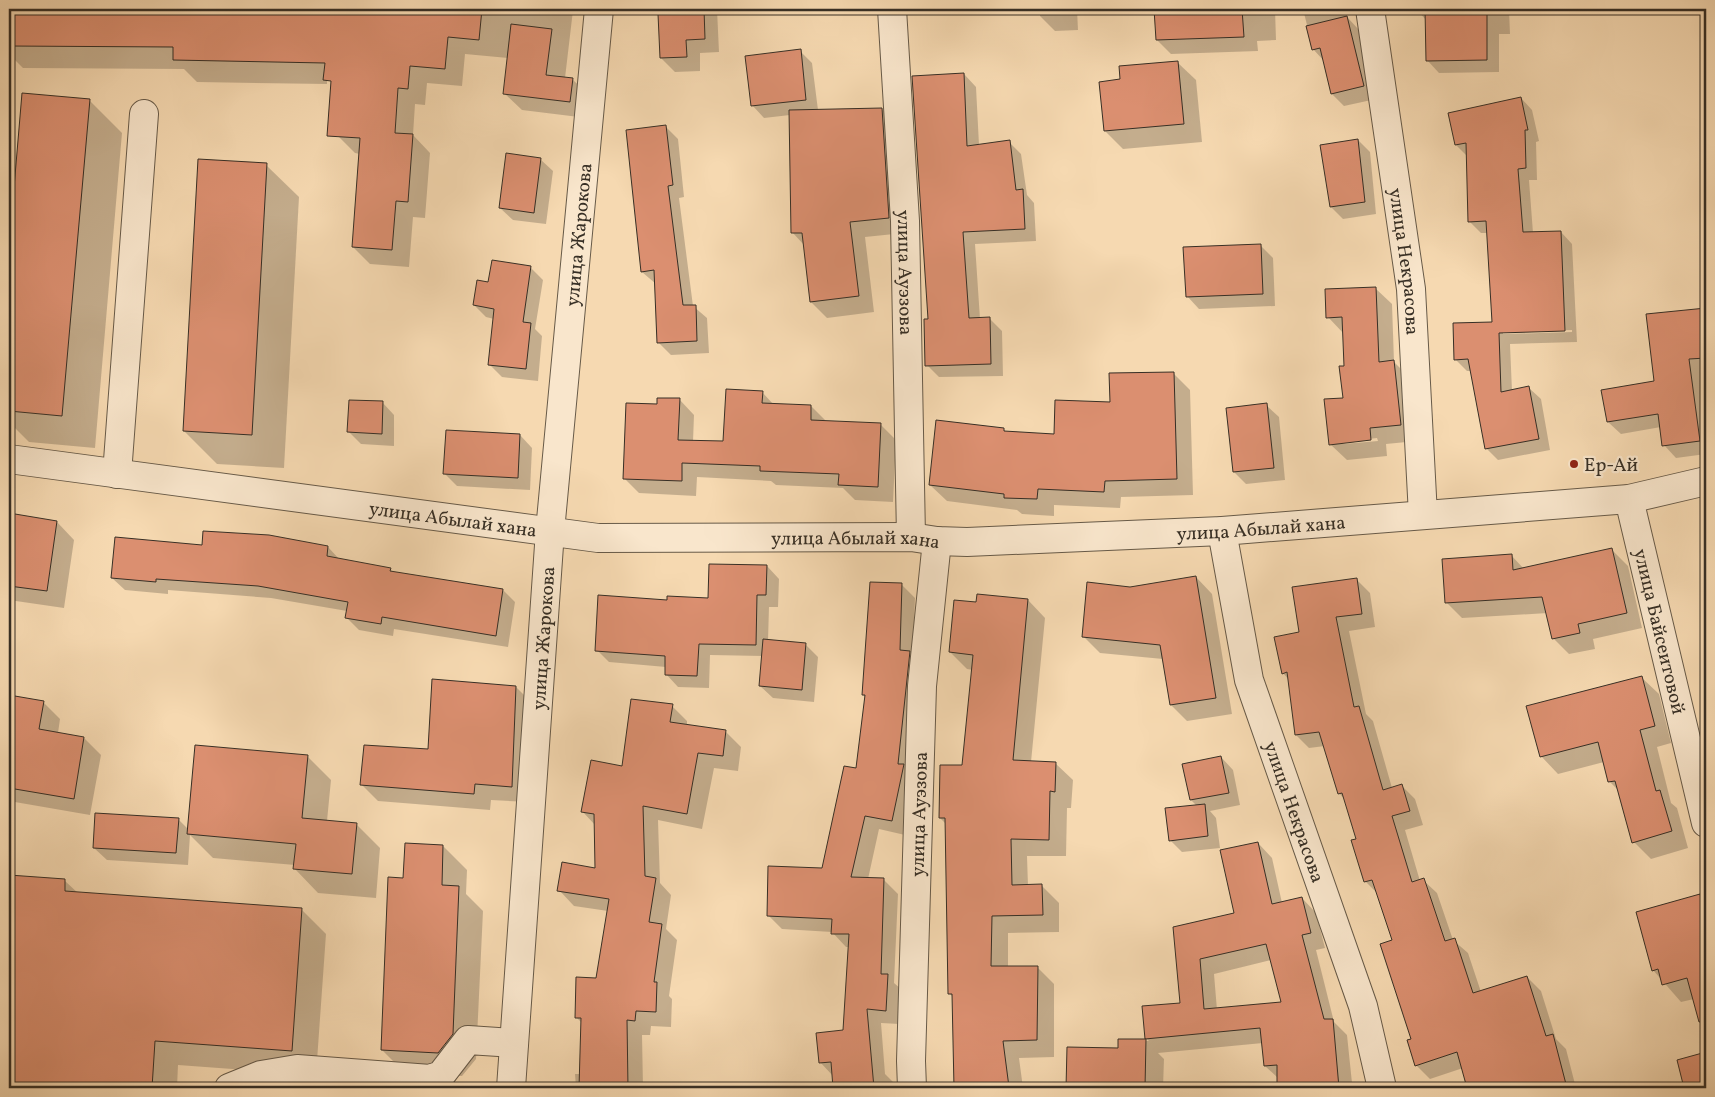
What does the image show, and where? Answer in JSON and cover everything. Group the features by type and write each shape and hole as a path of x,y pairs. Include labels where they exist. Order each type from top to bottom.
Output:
{"street":[{"name":"улица Жарокова","path":"511,1088 550,530 599,9"},
{"name":"улица Ауэзова","path":"892,9 905,221 910,537"},
{"name":"улица Некрасова","path":"1370,9 1411,289 1423,515"},
{"path":"117,474 144,114"},
{"name":"улица Абылай хана","path":"9,459 550,530 598,538 910,537 938,541 967,542 1222,531 1629,499 1706,481"},
{"name":"улица Байсеитовой","path":"1629,499 1706,823"},
{"name":"улица Некрасова","path":"1222,531 1249,680 1363,1006 1382,1088"},
{"name":"улица Ауэзова","path":"912,1088 911,1061 922,686 938,541"},
{"path":"229,1088 261,1075 297,1069 430,1079 441,1074 468,1040 514,1043"}],"building":[{"path":"9,9 482,9 479,40 448,37 445,69 410,66 408,89 398,88 395,133 413,134 408,202 396,201 392,250 352,247 360,138 327,136 331,81 323,80 325,63 173,60 173,47 9,46"},
{"path":"674,9 704,9 705,39 686,40 687,57 660,58 658,14 674,14"},
{"path":"1154,9 1242,9 1244,37 1156,40"},
{"path":"1425,9 1487,9 1487,60 1426,61"},
{"path":"1347,16 1364,86 1331,94 1320,48 1312,50 1306,26"},
{"path":"511,24 552,29 546,75 573,78 570,102 503,94"},
{"path":"801,49 806,100 751,106 745,56"},
{"path":"1178,61 1184,124 1104,131 1099,82 1120,79 1119,66"},
{"path":"964,73 967,146 1010,140 1016,190 1023,189 1025,229 963,232 969,318 990,317 991,364 925,366 924,319 928,319 912,76"},
{"path":"22,93 90,99 62,416 9,411 9,247"},
{"path":"1521,97 1528,130 1525,130 1526,168 1518,169 1523,232 1561,231 1565,331 1499,333 1501,392 1529,386 1539,439 1485,449 1468,359 1454,360 1453,323 1492,322 1486,221 1468,222 1466,143 1455,145 1448,113"},
{"path":"882,108 889,218 850,222 859,296 810,302 802,233 791,233 789,110"},
{"path":"666,125 673,185 668,186 683,305 696,305 697,341 657,343 654,270 641,272 626,130"},
{"path":"1358,139 1365,202 1330,207 1320,145"},
{"path":"506,153 541,158 534,213 499,208"},
{"path":"198,159 267,163 252,435 183,431"},
{"path":"1261,244 1263,294 1186,297 1183,247"},
{"path":"492,260 531,266 523,322 531,323 526,369 488,365 494,309 473,305 477,280 488,282"},
{"path":"1376,287 1379,362 1394,360 1401,425 1370,428 1371,440 1329,445 1324,399 1343,398 1339,366 1344,366 1342,317 1326,318 1325,289"},
{"path":"1706,308 1706,358 1689,359 1700,441 1662,446 1658,414 1607,422 1601,390 1654,381 1646,314"},
{"path":"1174,372 1177,479 1105,481 1104,492 1038,489 1037,499 1004,498 1004,494 929,485 936,420 1004,428 1004,431 1054,434 1055,400 1110,402 1109,373"},
{"path":"726,389 763,391 762,403 811,405 811,420 881,423 878,487 838,485 839,474 760,471 760,466 682,463 682,481 623,479 626,403 657,404 657,398 680,398 678,440 723,441"},
{"path":"349,400 383,401 382,434 347,432"},
{"path":"1267,403 1274,468 1233,472 1226,408"},
{"path":"446,430 520,434 518,478 443,474"},
{"path":"9,513 57,521 47,591 9,586"},
{"path":"203,531 269,535 328,546 327,556 391,568 390,571 503,589 496,636 382,617 381,624 345,618 348,602 258,586 156,579 156,582 111,578 115,537 202,545"},
{"path":"1612,548 1627,613 1578,624 1580,633 1552,639 1542,597 1445,603 1442,559 1512,554 1513,570"},
{"path":"709,564 767,565 766,595 757,595 756,645 699,644 697,676 665,675 665,656 595,651 598,595 667,600 667,596 708,598"},
{"path":"1196,576 1216,698 1170,705 1160,645 1082,637 1087,582 1130,587"},
{"path":"1357,578 1362,614 1336,617 1354,707 1359,706 1383,790 1402,784 1410,811 1392,816 1412,882 1424,878 1445,941 1455,938 1473,993 1527,976 1546,1036 1553,1034 1567,1088 1467,1088 1457,1052 1415,1066 1407,1040 1411,1039 1380,944 1392,940 1372,880 1364,882 1351,840 1356,839 1342,793 1338,794 1319,732 1295,735 1287,672 1282,674 1274,637 1299,632 1292,587"},
{"path":"870,582 902,583 900,650 910,651 898,764 904,764 892,821 865,816 851,877 884,878 881,974 888,974 886,1011 867,1009 874,1088 833,1088 831,1062 819,1063 816,1033 843,1030 849,934 831,934 832,919 767,916 768,866 822,868 844,766 856,768 865,695 862,695"},
{"path":"977,594 1028,599 1013,760 1056,762 1055,792 1050,791 1049,840 1011,839 1012,885 1042,884 1043,915 992,916 991,966 1038,966 1037,1040 1003,1041 1009,1087 954,1088 952,994 948,994 945,818 939,818 940,765 962,765 973,655 949,652 954,600 976,602"},
{"path":"763,639 806,643 802,690 759,686"},
{"path":"1642,676 1655,726 1640,730 1656,791 1660,790 1672,831 1632,843 1615,781 1608,782 1598,742 1540,757 1526,706"},
{"path":"432,679 516,686 512,787 475,784 474,794 360,785 364,745 428,749"},
{"path":"9,695 44,701 39,729 84,737 74,799 9,788"},
{"path":"631,699 673,704 670,722 726,730 723,756 698,753 687,814 643,806 645,876 656,878 649,922 662,924 654,982 657,982 656,1012 636,1011 635,1021 627,1020 628,1088 579,1088 581,1018 575,1018 576,977 596,978 609,899 557,891 562,862 595,868 594,814 581,812 591,760 622,766"},
{"path":"195,745 308,755 302,818 357,823 352,874 293,869 296,844 187,834"},
{"path":"1221,756 1229,793 1190,800 1182,764"},
{"path":"1205,804 1208,836 1169,841 1165,808"},
{"path":"95,813 179,818 176,853 93,848"},
{"path":"1258,842 1272,904 1302,897 1311,933 1302,935 1324,1019 1333,1019 1339,1088 1277,1088 1277,1065 1264,1066 1260,1028 1145,1039 1142,1006 1180,1003 1173,927 1234,913 1220,850","holes":["1266,944 1281,1002 1204,1009 1200,959"]},
{"path":"405,843 443,845 442,885 459,886 453,1034 438,1053 381,1050 388,877 403,878"},
{"path":"9,875 65,879 65,891 302,908 292,1051 155,1041 152,1088 9,1088"},
{"path":"1700,894 1706,918 1706,1021 1699,1022 1687,978 1662,985 1658,969 1652,971 1636,912"},
{"path":"1118,1039 1146,1039 1145,1088 1066,1088 1067,1047 1118,1048"},
{"path":"1706,1052 1706,1088 1684,1088 1677,1060"}],"place":[{"name":"Ер-Ай","path":"1574,464"}]}
